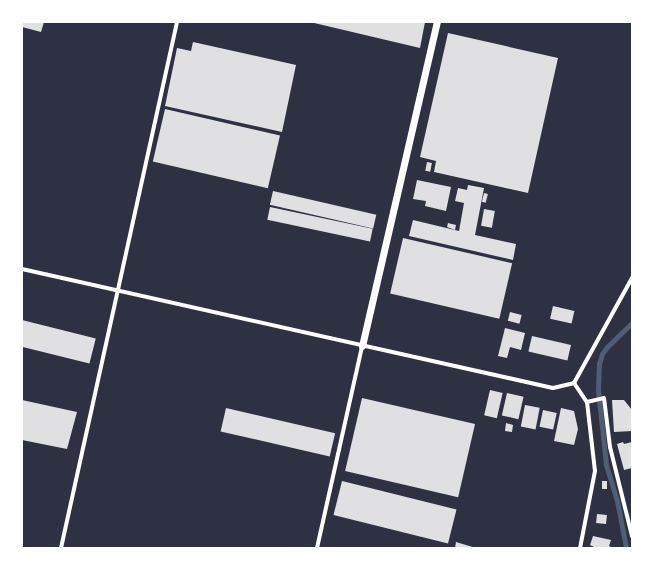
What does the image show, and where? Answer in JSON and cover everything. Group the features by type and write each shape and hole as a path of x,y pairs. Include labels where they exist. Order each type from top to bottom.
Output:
{"street":[{"path":"61,548 116,291 177,22"},
{"path":"317,548 437,22"},
{"path":"22,269 553,388 574,383 632,278"},
{"path":"574,383 587,402 595,471 580,548"},
{"path":"587,402 604,398 610,447 632,536"}],"building":[{"path":"22,22 44,22 41,32 22,27"},
{"path":"310,22 425,22 420,48"},
{"path":"448,33 558,58 528,193 434,172 436,161 420,157"},
{"path":"193,42 296,65 282,132 165,106 177,48 191,51"},
{"path":"165,109 280,136 268,188 153,162"},
{"path":"427,162 432,163 430,172 425,171"},
{"path":"417,180 451,187 446,211 425,206 426,201 413,199"},
{"path":"468,185 484,188 475,235 516,244 513,260 409,236 413,220 459,231 464,203 455,201 458,188 467,190"},
{"path":"273,191 376,215 373,228 270,205"},
{"path":"484,193 488,194 486,203 482,202"},
{"path":"270,207 373,229 370,242 267,220"},
{"path":"484,209 495,211 492,228 481,226"},
{"path":"448,223 456,225 455,230 447,227"},
{"path":"403,238 512,263 499,319 390,294"},
{"path":"553,306 574,311 572,324 550,319"},
{"path":"510,312 522,315 519,324 508,321"},
{"path":"22,320 96,338 89,364 22,347"},
{"path":"505,328 525,333 521,350 510,347 507,358 498,356"},
{"path":"532,336 571,345 567,361 528,352"},
{"path":"490,390 503,393 497,418 484,415"},
{"path":"507,393 524,397 518,419 502,415"},
{"path":"362,398 475,424 458,497 345,471"},
{"path":"22,400 77,412 67,449 22,440"},
{"path":"612,400 624,400 632,410 632,431 614,432"},
{"path":"525,405 540,408 536,429 521,427"},
{"path":"226,408 335,433 330,457 221,431"},
{"path":"561,408 574,411 578,429 574,445 554,441"},
{"path":"543,410 557,413 553,430 539,427"},
{"path":"506,423 513,425 512,432 505,431"},
{"path":"623,442 624,444 632,442 632,468 624,470 617,444"},
{"path":"342,481 456,510 448,544 334,515"},
{"path":"602,481 607,481 607,489 602,489"},
{"path":"597,514 607,515 606,524 596,523"},
{"path":"593,536 611,540 609,546 613,548 596,548 590,545"},
{"path":"456,542 476,548 455,548"}],"waterway":[{"path":"626,548 617,501 606,465 598,390 599,364 602,354 607,347 632,323"}]}
